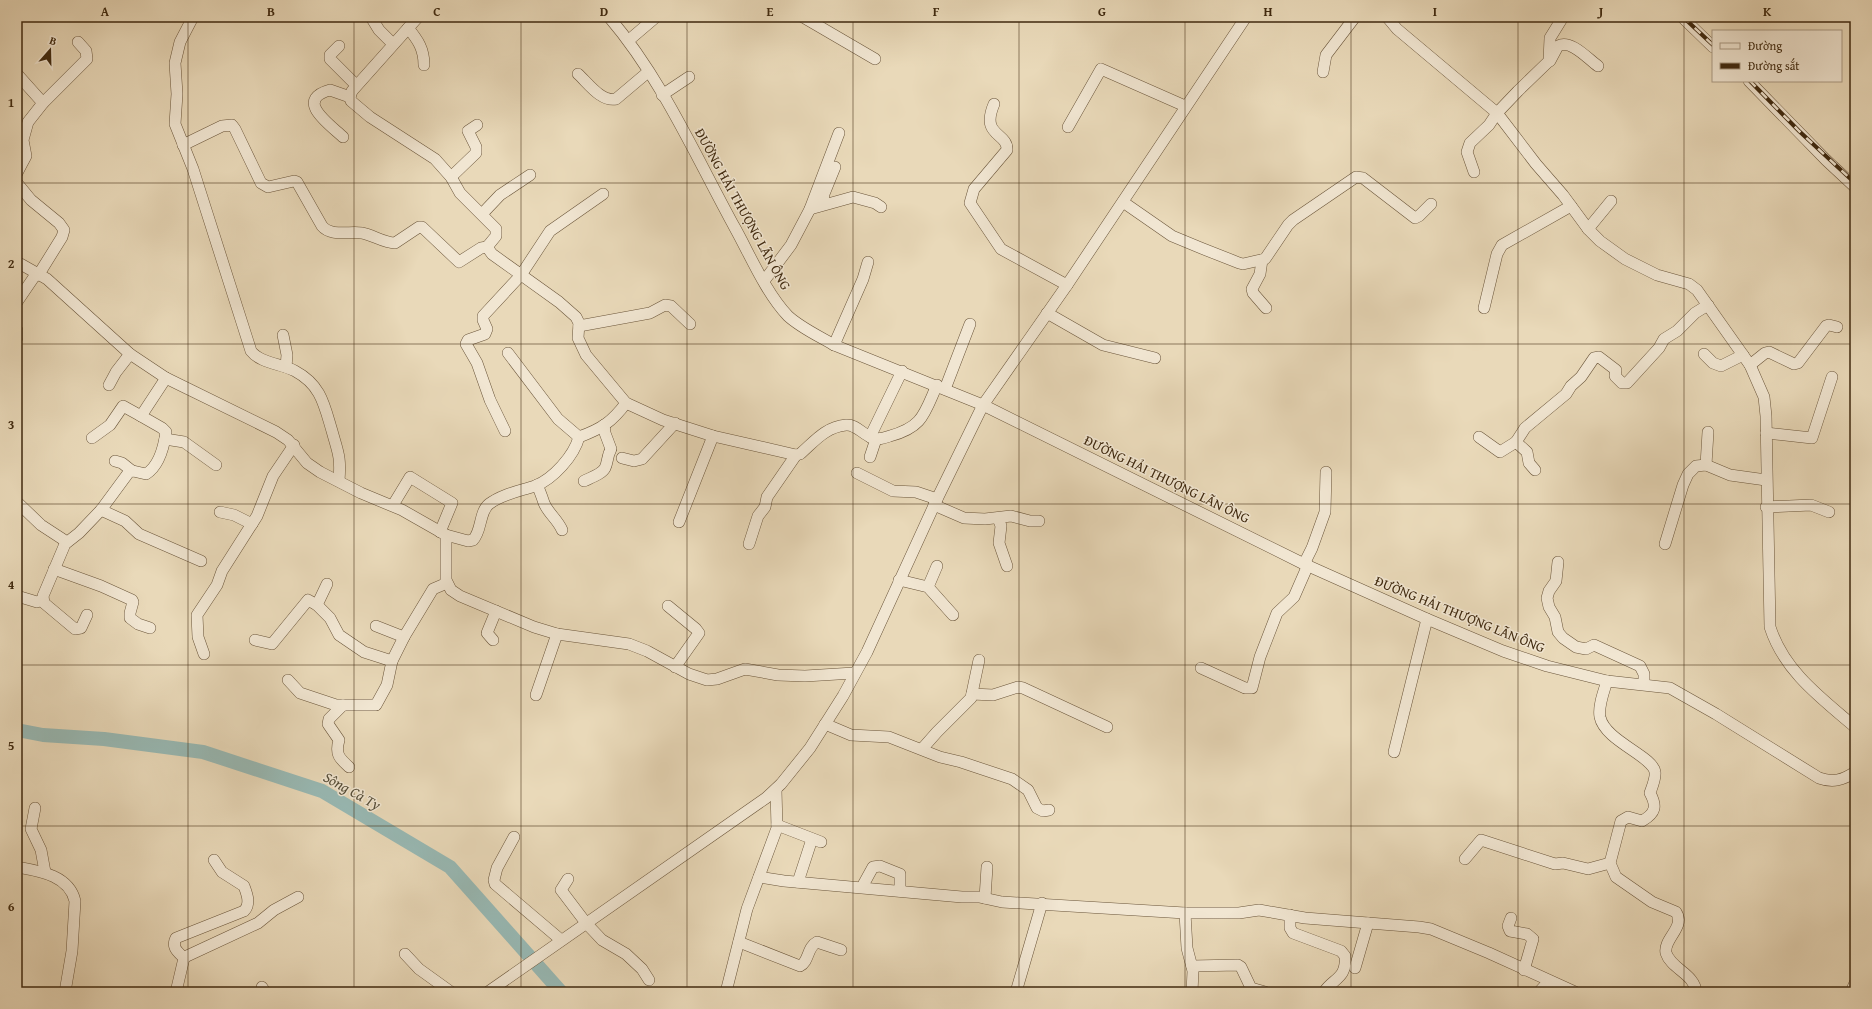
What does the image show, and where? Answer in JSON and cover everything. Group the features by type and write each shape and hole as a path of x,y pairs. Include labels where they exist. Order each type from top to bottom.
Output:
{"street":[{"path":"193,17 180,42 175,64 177,94 175,121 183,145 194,169 251,351 258,357 286,367 307,379 322,397 340,458 339,481"},
{"path":"371,17 379,30 393,44"},
{"path":"183,145 222,126 232,125 260,183 268,187 294,181 297,182 322,226 327,230 333,232 362,233 395,243 419,227 422,227 459,262 481,248 487,247 496,236 497,231 460,192 450,177 432,156 370,117 353,103 350,97 350,93 356,85 418,17"},
{"name":"ĐƯỜNG HẢI THƯỢNG LÃN ÔNG","path":"609,17 629,40 662,94 764,281 788,316 812,333 834,345 902,371 983,405 1306,565 1427,619 1522,658 1607,681 1644,684 1665,687 1677,691 1826,781 1838,780 1855,772"},
{"path":"629,40 656,17"},
{"path":"804,17 875,59"},
{"path":"488,992 776,790 810,748 843,696 854,672 867,652 935,502 983,405 1067,285 1185,106 1246,17"},
{"path":"1323,72 1326,55 1355,17"},
{"path":"1387,17 1397,30 1498,113 1536,164 1588,229 1600,241 1625,259 1657,275 1688,284 1697,290 1750,365 1764,397 1766,433 1768,613 1774,638 1784,658 1808,687 1855,727"},
{"path":"1549,61 1550,38 1564,17"},
{"path":"1682,17 1712,46"},
{"path":"408,28 421,45 424,56 424,65"},
{"path":"17,173 26,156 23,140 24,129 29,120 43,103 87,59 86,51 78,42"},
{"path":"339,46 330,55 330,59 356,85"},
{"path":"1474,172 1467,149 1470,143 1549,61 1558,46 1571,46 1598,66"},
{"path":"1068,127 1101,69 1185,106"},
{"path":"578,74 604,98 610,100 616,99 648,72"},
{"path":"17,74 43,103"},
{"path":"662,94 689,77"},
{"path":"1750,82 1826,160 1855,187"},
{"path":"343,137 321,117 313,102 314,99 322,93 330,90 350,97"},
{"path":"994,104 990,117 990,124 1005,143 1007,150 974,189 970,203 1001,249 1067,285"},
{"path":"450,177 476,153 476,147 468,131 477,125"},
{"path":"764,281 791,245 810,209 839,133"},
{"path":"823,204 824,194 835,167"},
{"path":"482,214 500,195 530,176"},
{"path":"1123,202 1172,236 1239,263 1262,260 1266,257 1293,220 1356,177 1364,178 1415,218 1431,204"},
{"path":"17,184 31,200 59,223 64,230 62,237 39,274 34,277 17,302"},
{"path":"505,430 490,400 477,362 466,344 468,340 485,334 487,329 483,316 522,275 550,231 603,194"},
{"path":"810,209 823,204 853,197 881,207"},
{"path":"1588,229 1611,201"},
{"path":"1484,308 1497,254 1502,245 1571,206"},
{"path":"487,247 492,254 559,302 576,317 579,323 578,338 586,355 626,403 651,415 713,436 796,455"},
{"path":"1262,260 1260,274 1252,289 1253,293 1266,308"},
{"path":"17,262 39,274 58,289 130,354 166,378 276,432 294,445 309,465 361,493 393,505 443,534 471,541 475,538 489,504 518,490 536,485 546,480 569,458 576,447 579,437 610,422 626,403"},
{"path":"834,345 863,279 868,262"},
{"path":"579,326 650,312 665,304 671,306 690,324"},
{"path":"1478,437 1500,452 1516,442 1525,428 1566,394 1571,386 1581,377 1594,358 1599,357 1616,370 1615,376 1622,383 1627,383 1659,348 1664,339 1677,332 1695,313 1708,305"},
{"path":"1047,312 1103,345 1155,358"},
{"path":"749,544 758,516 765,507 767,497 796,455 800,454 825,432 842,426 852,426 873,438 897,434 913,428 922,417 941,387 970,324"},
{"path":"1750,365 1765,353 1769,352 1794,364 1798,363 1826,326 1829,325 1837,328"},
{"path":"17,330 17,338"},
{"path":"283,335 287,355 286,367"},
{"path":"508,353 558,419 579,437"},
{"path":"109,385 116,372 130,354"},
{"path":"1704,354 1713,363 1721,366 1743,356"},
{"path":"870,457 873,438 902,371"},
{"path":"1766,433 1812,438 1832,377"},
{"path":"141,416 166,378"},
{"path":"92,438 110,425 123,406 165,430 165,439 161,454 150,472 142,474 132,471 122,463 115,461"},
{"path":"622,458 634,461 642,459 675,424"},
{"path":"584,481 605,468 606,457 610,449 604,425"},
{"path":"1706,465 1708,432"},
{"path":"679,522 713,436"},
{"path":"165,439 184,442 216,465"},
{"path":"1516,442 1527,452 1529,463 1535,470"},
{"path":"204,654 198,637 197,615 217,585 222,571 252,524 273,476 294,445"},
{"path":"1665,544 1688,474 1696,466 1706,465 1730,475 1766,480"},
{"path":"42,600 54,569 67,542 79,533 101,510 132,471"},
{"path":"1201,668 1245,688 1251,689 1277,613 1294,597 1325,512 1326,472"},
{"path":"857,473 894,491 916,492 964,518 998,518 1011,516 1030,521 1039,521"},
{"path":"393,505 410,477 452,503 443,534 447,583 451,590 460,596 496,611 557,634 629,644 647,651 689,674 710,681 745,669 778,675 805,676 854,672"},
{"path":"536,485 543,497 544,503 559,522 562,530"},
{"path":"17,502 41,525 67,542"},
{"path":"1766,507 1811,505 1829,512"},
{"path":"101,510 121,519 140,534 201,561"},
{"path":"220,512 234,515 252,524"},
{"path":"998,518 1001,526 999,543 1007,566"},
{"path":"1558,562 1556,580 1549,591 1547,598 1560,634 1576,647 1586,649 1594,645 1640,666 1644,674 1644,684"},
{"path":"928,587 937,566"},
{"path":"54,569 101,586 132,600 133,602 130,618 138,624 150,628"},
{"path":"899,580 928,587 953,615"},
{"path":"288,680 300,693 343,705 372,706 378,704 386,686 392,661 404,637 430,593 435,588 447,583"},
{"path":"317,605 327,584"},
{"path":"17,596 37,602 42,600"},
{"path":"42,600 75,629 81,628 87,615"},
{"path":"255,640 272,644 308,600 317,605 330,618 339,635 364,652 392,661"},
{"path":"668,606 696,629 699,634 675,667"},
{"path":"493,640 487,633 496,611"},
{"path":"1394,752 1427,619"},
{"path":"376,626 404,637"},
{"path":"536,695 557,634"},
{"path":"922,749 968,702 972,694 979,660"},
{"path":"1607,681 1600,710 1602,721 1625,746 1652,764 1656,775 1650,793 1655,802 1654,810 1642,821 1628,817 1621,821 1610,863 1616,877 1621,881 1652,902 1672,909 1679,916 1677,927 1666,951 1671,960 1693,982 1696,992"},
{"path":"972,694 993,695 1018,687 1023,688 1107,727"},
{"path":"343,705 329,719 328,724 338,738 338,754 349,767"},
{"path":"825,724 851,735 889,737 940,756 1012,779 1028,790 1037,808 1043,811 1049,810"},
{"path":"726,992 740,942 747,909 777,825 776,790"},
{"path":"35,808 31,829 41,850 44,872"},
{"path":"777,825 817,841 798,882"},
{"path":"514,837 497,868 494,880 496,884 559,941"},
{"path":"1466,859 1481,840 1555,864 1563,863 1588,869 1610,863"},
{"path":"184,958 174,948 173,943 176,938 244,911 248,907 249,903 244,886 222,872 214,860"},
{"path":"862,887 873,867 880,866 900,874 900,891"},
{"path":"17,867 44,872 58,879 70,889 75,901 72,951 65,992"},
{"path":"985,898 987,867"},
{"path":"759,877 798,882 985,898 1002,902 1042,903 1185,913 1239,913 1259,910 1290,915 1368,923 1399,924 1431,930 1575,992"},
{"path":"568,879 562,888 562,891 586,923 602,940 626,954 642,969 649,980"},
{"path":"184,958 258,923 274,910 298,898"},
{"path":"1016,992 1042,903"},
{"path":"1185,913 1187,948 1192,966 1194,982 1192,992"},
{"path":"1290,915 1290,928 1293,933 1341,951 1345,956 1342,974 1339,980 1324,992"},
{"path":"1511,918 1508,926 1510,931 1527,934 1533,939 1524,970"},
{"path":"1355,968 1368,923"},
{"path":"740,942 800,966 804,963 814,944 821,943 841,950"},
{"path":"405,954 419,969 451,992"},
{"path":"176,992 184,958"},
{"path":"1192,966 1241,967 1251,988 1265,992"},
{"path":"1539,992 1549,981"},
{"path":"1852,992 1855,983"}],"waterway":[{"name":"Sông Cà Ty","path":"17,730 43,735 104,739 203,752 322,791 450,867 561,992"}],"railway":[{"path":"1683,17 1712,44"},
{"path":"1751,82 1799,131 1855,183"}]}
